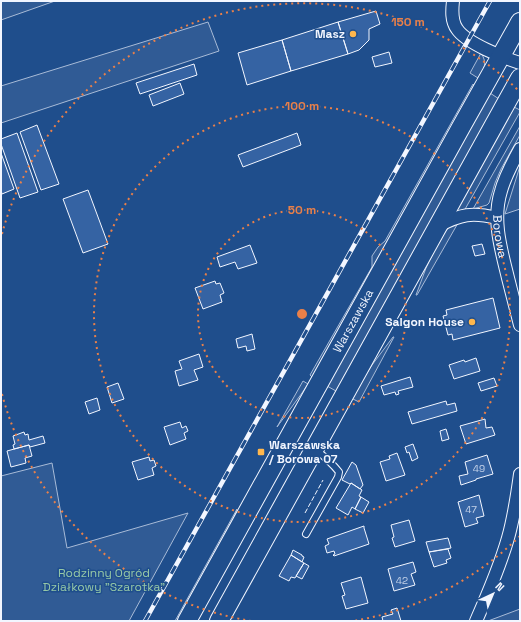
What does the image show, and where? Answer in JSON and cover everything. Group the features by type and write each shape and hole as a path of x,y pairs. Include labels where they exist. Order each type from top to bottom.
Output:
{"main road":[{"name":"Warszawska","path":"187,621 520,22"},
{"path":"219,621 520,78"}],"street":[{"path":"452,1 452,16 456,29 461,34 500,57 520,63"},
{"name":"Borowa","path":"520,149 506,176 501,190 498,202 497,218 501,249 520,325"},
{"path":"437,227 452,219 468,214 485,215 497,218"},
{"path":"476,621 500,563 508,537 519,481"}],"lane":[{"path":"306,534 338,477 339,472 329,460 314,448"}],"green space":[{"path":"1,1 55,1 1,20"},
{"path":"208,22 219,51 1,123 1,86"},
{"path":"481,53 485,63 478,78 470,73"},
{"path":"473,84 474,85 312,377 310,375 372,267 372,256 378,247 385,241"},
{"path":"490,93 499,99 336,391 327,386"},
{"path":"514,107 520,110 520,112 464,211 458,212 457,210"},
{"path":"520,126 520,135 501,169 489,203 473,209"},
{"path":"520,166 520,209 505,214"},
{"path":"458,223 416,295 426,268 441,237 449,227"},
{"path":"393,337 359,402 351,398 372,365"},
{"path":"303,381 308,384 277,427"},
{"name":"Rodzinny Ogród Działkowy \"Szarotka\"","path":"52,463 67,548 188,513 129,621 1,621 1,476"},
{"path":"237,509 177,621 175,621"},
{"path":"520,609 520,621 488,621"}],"building":[{"path":"376,11 380,24 369,29 369,40 359,50 348,54 338,22"},
{"path":"338,22 348,54 291,71 282,40"},
{"path":"282,40 291,71 247,85 238,53"},
{"path":"389,52 392,63 375,67 372,57"},
{"path":"194,64 197,75 140,94 136,83"},
{"path":"180,83 184,94 153,106 149,95"},
{"path":"37,125 59,184 41,190 20,132"},
{"path":"17,133 38,192 20,198 1,144 1,139"},
{"path":"297,133 301,145 243,167 238,155"},
{"path":"1,153 14,189 2,194 1,190"},
{"path":"88,190 108,244 83,253 63,199"},
{"path":"482,244 485,254 475,256 472,246"},
{"path":"250,245 257,263 238,269 235,262 220,267 217,257"},
{"path":"215,281 216,284 220,283 224,293 220,295 222,302 203,309 195,288"},
{"name":"Saigon House","path":"493,298 500,328 453,340 452,334 448,335 443,316 447,315 446,310"},
{"path":"252,334 255,349 247,351 246,346 238,348 236,339"},
{"path":"199,354 203,367 194,370 198,380 179,386 175,371 182,369 179,361"},
{"path":"476,358 480,371 454,379 449,365"},
{"path":"410,377 413,387 398,391 399,394 396,395 395,392 384,395 381,386"},
{"path":"494,378 497,386 481,391 478,383"},
{"path":"118,383 124,399 112,403 107,387"},
{"path":"97,398 100,410 89,414 85,402"},
{"path":"446,401 447,405 455,403 457,411 412,424 408,412"},
{"path":"485,419 486,428 492,427 495,435 466,444 460,426"},
{"path":"180,422 182,428 186,426 188,431 184,433 186,439 170,445 164,427"},
{"path":"446,429 449,439 442,441 440,431"},
{"path":"24,432 25,435 28,434 29,440 43,436 45,443 14,449 13,445 15,444 13,436"},
{"path":"413,444 418,458 412,461 409,452 407,453 405,447"},
{"path":"29,445 32,456 25,458 26,463 11,467 7,451"},
{"path":"397,453 405,475 386,481 380,462 390,459 389,456"},
{"path":"487,455 493,474 461,485 459,476 468,474 465,462"},
{"path":"149,457 150,461 154,460 156,466 152,468 154,475 138,480 132,462"},
{"path":"352,462 356,465 363,485 360,489 351,483 350,484 342,480"},
{"path":"351,483 362,490 359,496 361,497 355,509 352,507 348,515 336,508"},
{"path":"479,495 484,516 476,518 478,523 465,527 458,502"},
{"path":"361,497 369,502 363,513 355,509"},
{"path":"409,520 415,541 395,547 392,538 394,537 391,525"},
{"path":"364,526 369,544 334,556 334,551 327,553 325,546 329,544 327,539"},
{"path":"448,538 451,548 429,552 426,542"},
{"path":"448,549 451,558 446,560 447,563 434,567 429,552"},
{"path":"293,550 304,557 302,562 291,555"},
{"path":"291,555 304,563 295,578 291,577 289,581 279,576"},
{"path":"413,562 416,572 411,574 415,585 394,591 388,569"},
{"path":"304,563 309,566 302,579 296,576"},
{"path":"361,577 368,603 346,609 342,596 345,595 341,583"},
{"path":"397,608 401,621 383,621 382,617 393,614 391,610"}],"railway":[{"path":"145,621 490,1"}],"fence":[{"path":"305,513 323,480"}],"place":[{"name":"Masz","path":"353,34"},
{"name":"Saigon House","path":"472,322"},
{"name":"Warszawska / Borowa 07","path":"261,452"}]}
